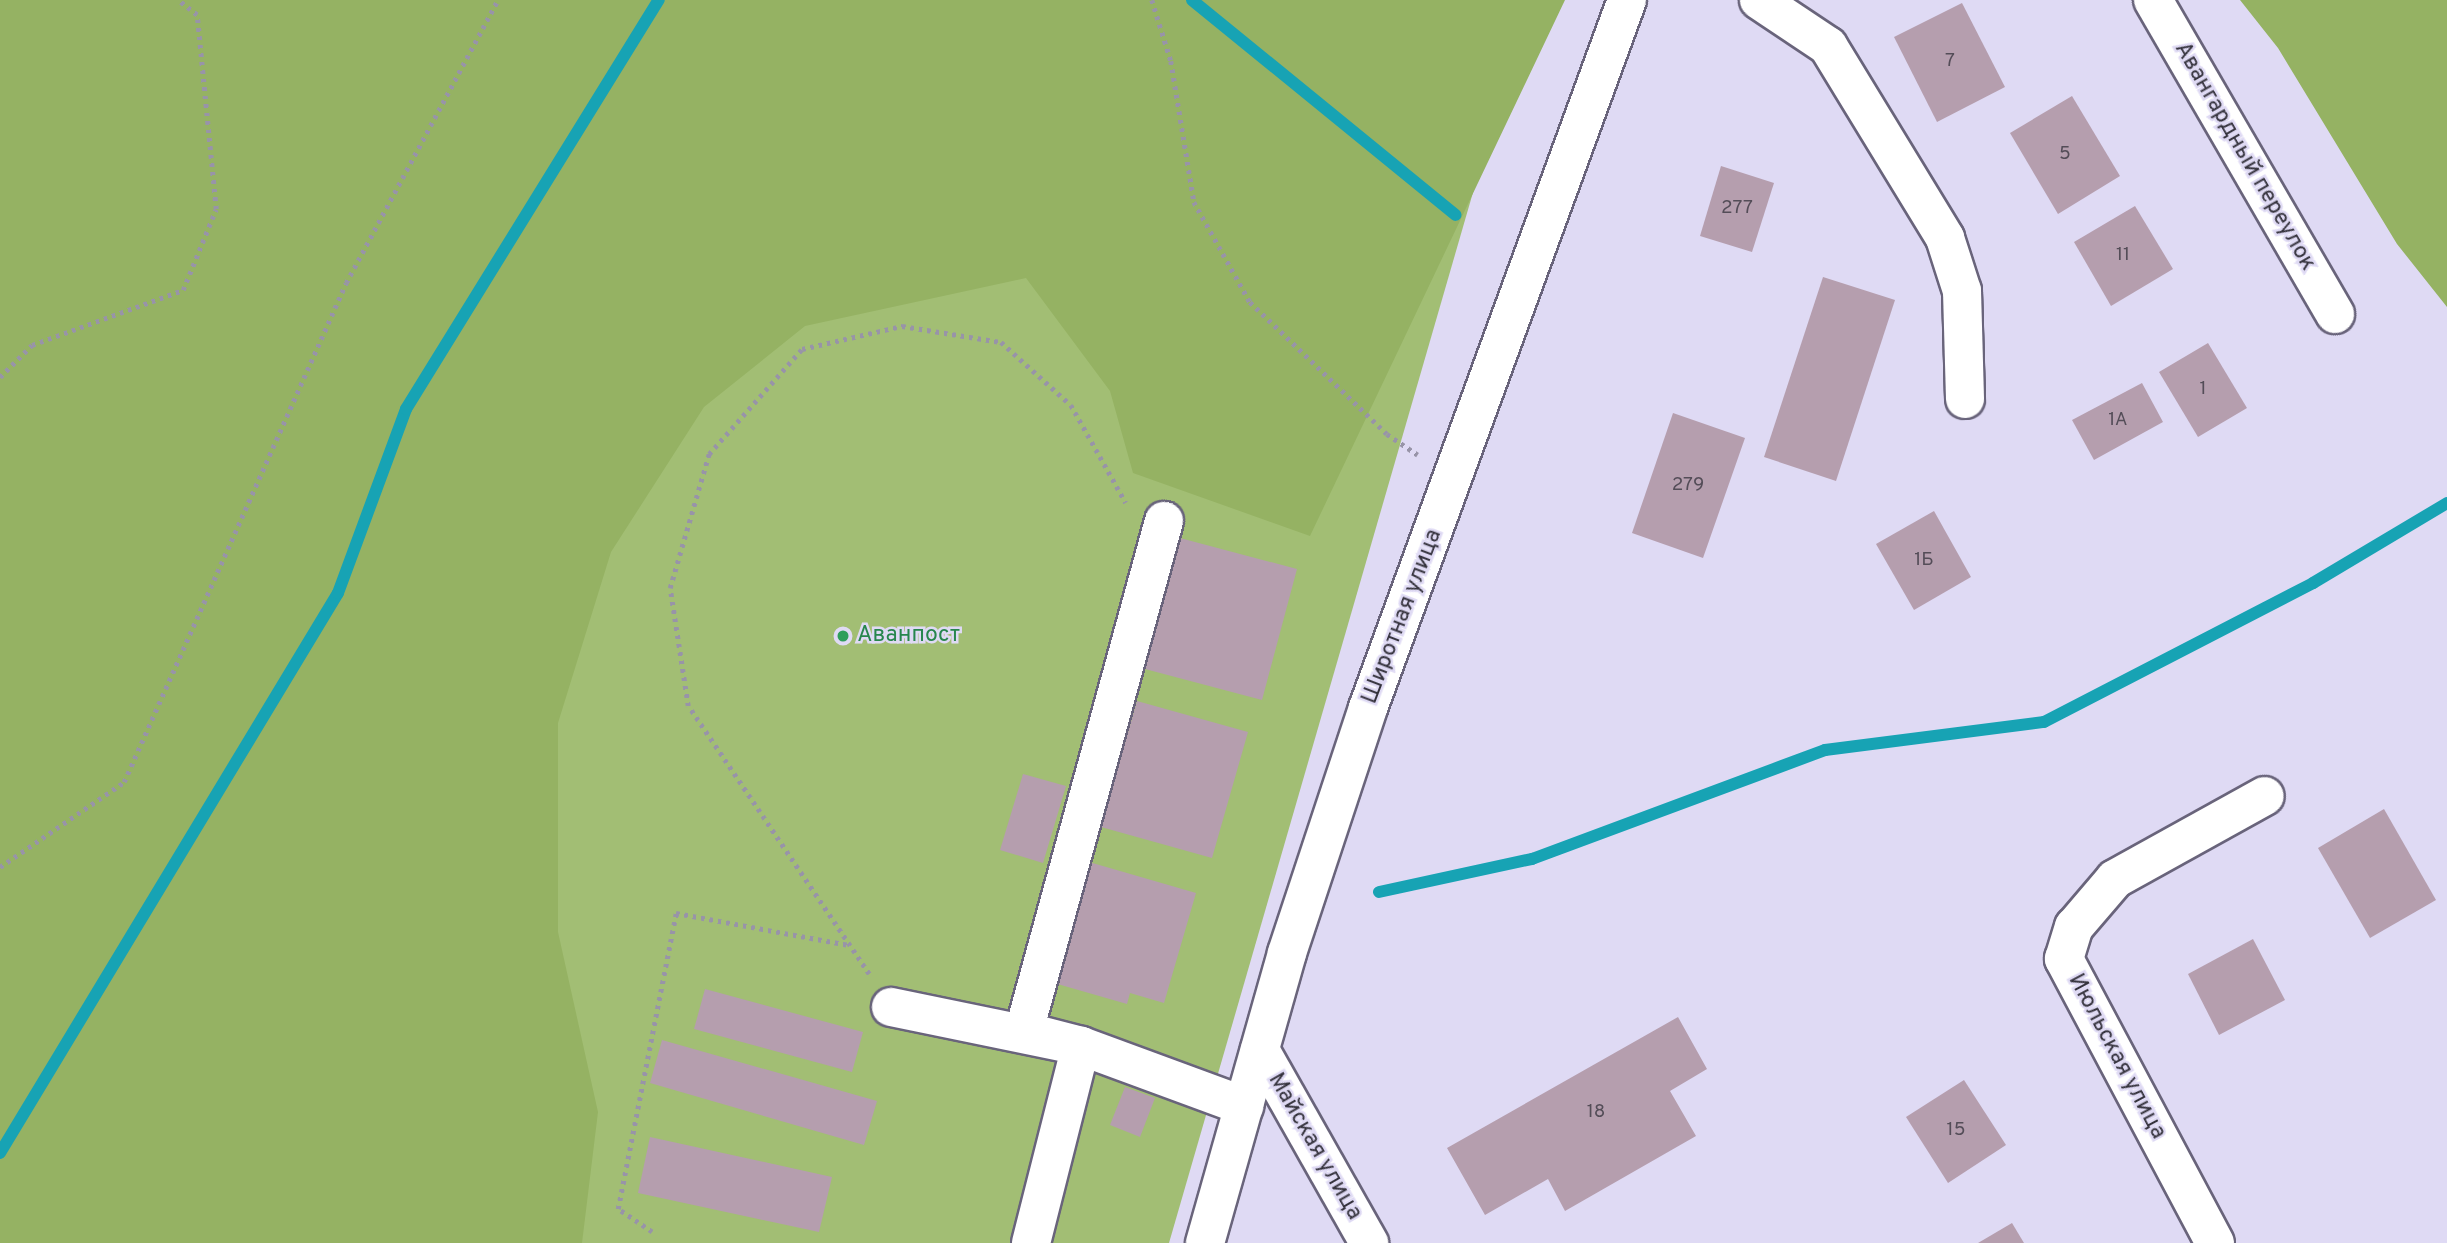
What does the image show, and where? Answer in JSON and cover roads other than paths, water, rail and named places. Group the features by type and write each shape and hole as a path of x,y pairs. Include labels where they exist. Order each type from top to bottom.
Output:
{"street":[{"name":"Широтная улица","path":"1205,1243 1259,1050 1368,708 1455,480 1627,0"},
{"path":"1759,0 1828,46 1945,238 1962,291 1965,399"},
{"name":"Авангардный переулок","path":"2153,0 2335,314"},
{"path":"1164,521 1024,1031 1081,1046 1244,1106"},
{"name":"Июльская улица","path":"2215,1243 2064,959 2074,927 2115,879 2265,796"},
{"path":"891,1007 1081,1046"},
{"path":"1031,1243 1081,1046"},
{"name":"Майская улица","path":"1259,1050 1369,1243"}],"waterway":[{"path":"0,1153 338,593 406,409 659,0"},
{"path":"1192,0 1456,215"},
{"path":"1379,892 1532,859 1825,750 2044,722 2313,583 2447,503"}],"place":[{"name":"Аванпост","path":"843,636"}]}
